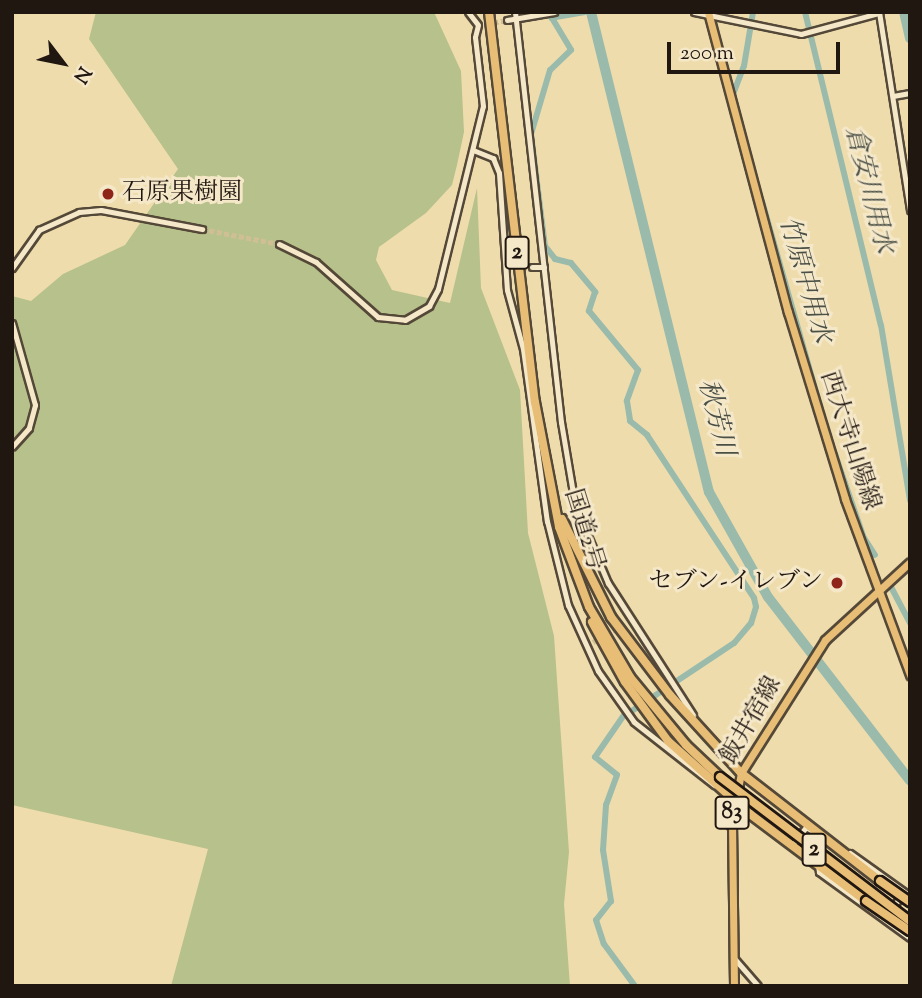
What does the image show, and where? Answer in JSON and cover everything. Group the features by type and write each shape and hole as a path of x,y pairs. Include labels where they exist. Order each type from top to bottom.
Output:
{"highway":[{"name":"国道2号","path":"489,12 535,402 551,494 589,607 650,711"},
{"path":"551,494 596,591 702,731 741,773 806,827 910,902"},
{"path":"650,711 680,754 750,814 910,931"},
{"name":"2","path":"650,711 720,777 910,921"},
{"path":"732,826 739,815 750,814"}],"main road":[{"name":"西大寺山陽線","path":"708,14 788,312 845,499 910,675"},
{"name":"飯井宿線","path":"734,986 732,826 733,799 741,773 817,650 879,587 910,562"}],"street":[{"path":"279,244 316,262 378,317 395,321 414,317 429,306 438,289 483,106 475,37 482,25 468,12"},
{"path":"507,20 515,15 554,12"},
{"path":"694,12 807,34 879,13 910,211"},
{"path":"515,15 575,505 598,564 627,624 662,680"},
{"path":"893,96 910,93"},
{"path":"473,150 493,158 499,173 504,202 505,270 523,349 547,521 563,591 586,646 634,722 699,777 725,790"},
{"path":"12,268 30,238 69,214 101,210 202,229"},
{"path":"532,267 544,267"},
{"path":"505,270 514,268"},
{"path":"12,323 35,405 29,428 12,447"},
{"path":"586,646 593,642"},
{"path":"792,845 806,827 907,894 884,920"},
{"path":"818,864 819,872 910,938"},
{"path":"732,956 758,986"}],"green space":[{"path":"96,12 434,12 461,71 464,132 457,165 452,185 426,213 379,247 376,260 392,290 450,303 477,188 481,288 520,390 528,533 554,636 569,852 564,904 570,986 171,986 208,849 12,805 12,296 31,301 63,274 125,245 178,169 89,39"}],"waterway":[{"path":"585,12 552,18 571,50 550,70 531,134 545,246 555,259 571,263 595,292 589,311 638,370 627,401 630,421 647,435 754,598 756,607 751,623 734,643 630,712"},
{"name":"秋芳川","path":"591,12 709,492 768,597 910,781"},
{"name":"竹原中用水","path":"732,97 744,66 753,12"},
{"name":"倉安川用水","path":"805,12 881,325 910,501"},
{"path":"904,12 910,38"},
{"name":"竹原中用水","path":"762,201 819,403"},
{"name":"竹原中用水","path":"835,454 864,538 875,555"},
{"name":"竹原中用水","path":"890,585 910,623"},
{"path":"624,715 595,757 617,775 606,805 603,850 611,901 596,920 604,944 635,986"}],"tunnel":[{"path":"486,24 507,20"},
{"path":"202,229 279,244"},
{"path":"514,268 532,267"},
{"path":"593,642 624,625"}],"place":[{"name":"石原果樹園","path":"108,194"},
{"name":"セブン-イレブン","path":"837,583"}]}
